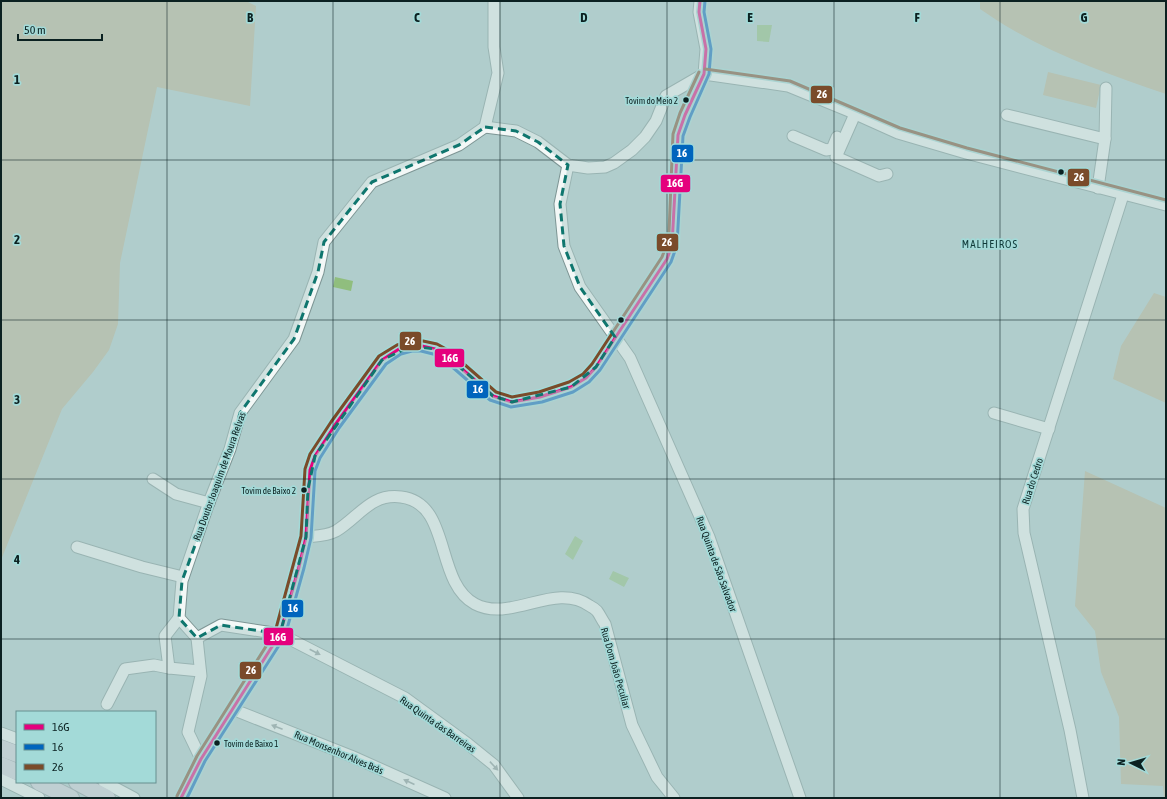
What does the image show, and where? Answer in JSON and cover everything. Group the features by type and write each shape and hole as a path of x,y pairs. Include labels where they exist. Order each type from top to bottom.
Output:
{"highway":[{"path":"1,748 16,754"},
{"path":"1,765 16,772"},
{"path":"41,783 71,798"},
{"path":"79,783 107,798"}],"street":[{"path":"494,1 494,47 498,73 485,127 516,131 538,142 568,165 588,168 605,167 614,163 632,150 645,137 656,121 666,96 704,74 788,86 852,112 898,133 966,153 1166,205"},
{"path":"181,798 201,759 280,634 306,537 310,470 315,456 335,425 382,360 399,349 412,346 422,346 435,349 445,354 493,396 512,402 540,397 571,387 586,378 596,367 667,259 672,245 678,135 685,115 704,74 706,49 699,12 700,1"},
{"path":"1098,188 1105,139 1106,88"},
{"path":"793,136 826,150 832,149 852,112"},
{"path":"852,112 836,157 878,176 887,174"},
{"path":"1007,115 1105,139"},
{"name":"Rua Doutor Joaquim de Moura Relvas","path":"179,618 183,577 208,503 230,449 240,413 294,339 318,272 324,242 372,182 459,145 485,127"},
{"name":"Rua Quinta de São Salvador","path":"568,165 560,204 564,246 580,287 630,358 709,537 800,798"},
{"name":"Rua do Cedro","path":"1083,798 1070,730 1024,533 1023,509 1123,194"},
{"path":"994,413 1049,429"},
{"path":"153,479 176,494 208,503"},
{"name":"Rua Dom João Peculiar","path":"306,537 323,536 335,531 376,500 387,496 402,497 414,500 424,507 432,518 452,577 466,598 476,604 490,609 502,609 560,598 573,598 584,602 596,610 605,624 632,725 657,778 674,798"},
{"path":"77,547 142,567 183,577"},
{"path":"169,668 165,636 179,618 196,638 200,676 188,732 201,759"},
{"name":"Rua Quinta das Barreiras","path":"196,638 221,625 280,634 405,698 494,765 518,798"},
{"path":"107,704 125,669 154,665 200,671"},
{"name":"Rua Monsenhor Alves Brás","path":"232,709 351,756 445,798"},
{"path":"1,733 16,738"},
{"path":"1,779 39,798"},
{"path":"106,783 134,798"}],"highlighted area":[{"path":"485,127 516,131 538,142 568,165 560,204 564,246 580,287 615,337 596,367 571,387 512,402 493,396 445,354 435,349 411,346 382,360 315,456 308,489 306,537 280,634 221,625 197,638 179,618 182,581 230,449 240,413 294,339 318,272 324,242 372,182 459,145"}],"shaded area":[{"path":"1,1 246,1 256,6 250,106 157,87 120,263 118,324 109,350 62,409 1,560"},
{"path":"980,1 1166,1 1166,94 1088,66 1032,40 1009,28 980,9"},
{"path":"757,25 772,25 769,42 757,41"},
{"path":"1048,72 1101,85 1096,108 1043,95"},
{"path":"335,277 353,281 351,291 333,287"},
{"path":"1154,293 1166,297 1166,403 1113,379 1121,346"},
{"path":"1085,471 1166,508 1166,798 1164,798 1163,786 1121,784 1119,717 1101,672 1095,631 1075,606"},
{"path":"575,536 583,541 573,560 565,554"},
{"path":"613,571 629,578 624,587 609,579"}],"transit line":[{"name":"16G","path":"181,798 201,759 280,634 306,537 310,470 315,456 335,425 382,360 399,349 411,346 422,346 435,349 445,354 493,396 512,402 540,397 571,387 586,378 596,367 667,259 672,245 678,135 685,115 704,74 706,49 699,12 700,1"},
{"name":"16","path":"187,798 205,761 285,636 311,538 315,471 320,458 339,428 386,364 401,354 412,351 421,351 433,354 442,358 490,400 511,407 542,402 573,392 589,382 600,370 671,262 677,245 683,136 709,74 711,49 704,12 705,1"},
{"name":"26","path":"705,69 790,81 900,128 967,148 1166,200"},
{"name":"26","path":"177,796 197,756 275,632 301,536 305,469 310,454 331,422 379,356 397,345 410,341 423,341 437,344 448,350 496,392 512,397 539,392 569,382 583,374 592,364 662,257 667,244 669,232 673,134 680,113 699,72"}],"place":[{"name":"Tovim do Meio 2","path":"686,100"},
{"name":"Tovim de Baixo 2","path":"304,490"},
{"name":"Tovim de Baixo 1","path":"217,743"}],"district":[{"name":"MALHEIROS","path":"990,244"}]}
